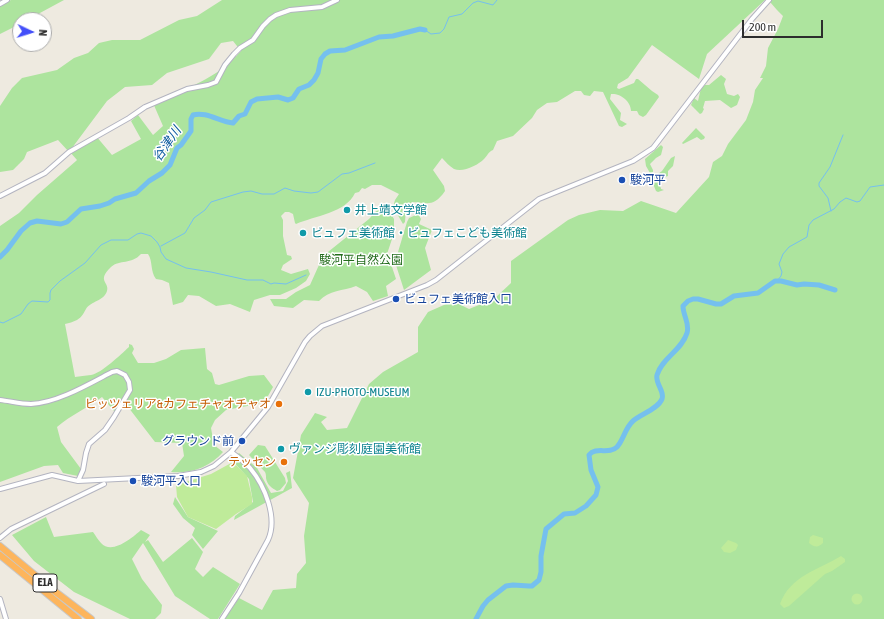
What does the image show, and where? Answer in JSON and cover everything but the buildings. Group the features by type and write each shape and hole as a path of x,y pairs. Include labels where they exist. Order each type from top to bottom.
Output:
{"highway":[{"name":"E1A","path":"0,546 52,590 91,619"},
{"name":"E1A","path":"0,555 78,619"}],"street":[{"path":"0,4 7,0"},
{"path":"0,196 45,173 69,152 129,118 145,107 187,89 216,82 225,65 234,54 240,48 253,40 270,19 284,12 296,9 322,8 337,0"},
{"path":"0,489 52,475 78,481 188,474 201,472 214,466 231,452 268,407 305,342 322,326 431,282 539,199 633,161 653,148 752,18 769,0"},
{"path":"0,400 22,404 42,403 66,394 112,372 117,371 125,375 129,382 130,390 105,430 89,444 86,453 84,470 78,481"},
{"path":"222,619 239,593 268,540 272,525 271,512 257,478 241,459 231,452"},
{"path":"0,538 11,530 104,484"},
{"path":"0,599 6,619"}],"green space":[{"path":"11,0 64,0 42,12 12,12 12,28 0,34 0,5"},
{"path":"222,0 765,0 707,54 699,79 652,45 628,78 618,84 617,88 619,89 634,83 636,79 638,79 658,95 659,97 643,117 639,115 637,111 631,111 631,107 624,98 611,94 610,99 621,113 620,120 627,124 622,127 619,126 603,92 594,91 590,96 584,95 581,91 575,91 557,102 547,103 537,110 532,118 513,136 497,141 493,150 474,166 462,170 454,169 442,158 433,170 444,186 445,191 434,202 412,202 406,208 405,222 403,224 393,207 399,194 381,185 372,185 365,189 362,188 359,192 355,193 351,200 345,205 329,213 296,224 293,214 285,212 281,216 283,220 283,236 287,255 291,256 292,259 283,265 281,270 291,274 308,269 310,274 306,281 296,288 280,295 270,295 254,300 250,312 230,304 216,306 199,296 188,295 183,302 173,305 169,283 156,279 148,254 141,254 133,260 114,265 104,275 107,291 103,297 88,306 79,319 65,324 75,377 91,375 100,371 129,347 129,344 132,345 134,349 132,353 138,363 154,363 166,359 181,350 205,348 207,369 212,373 215,384 219,385 249,376 264,375 273,387 268,396 258,404 226,410 215,420 211,428 214,445 223,452 212,462 193,471 171,472 184,456 182,443 155,442 125,403 115,412 102,397 57,427 61,442 81,469 78,476 63,473 58,465 44,466 0,482 0,226 19,213 77,160 70,152 96,136 112,155 141,139 131,121 138,115 153,135 163,126 153,103 189,88 211,76 232,61 241,51 233,41 221,43 209,59 167,73 152,85 125,87 107,101 69,152 58,140 27,152 24,159 13,170 0,172 0,106 12,88 22,78 57,70 74,58 88,53 99,43 112,40 140,40 179,20 197,16"},
{"path":"772,0 884,0 884,619 224,619 239,598 262,610 273,590 296,588 297,574 306,563 304,536 309,503 293,478 301,435 315,413 327,417 321,422 327,430 347,428 369,384 383,372 418,352 418,327 428,312 453,301 469,309 494,299 511,283 511,261 568,220 579,215 600,210 623,211 641,201 676,213 709,177 713,162 722,156 728,144 746,120 753,102 755,90 763,78 760,78 766,66 768,48 783,16 770,2"},
{"path":"721,75 726,79 724,84 727,94 734,96 738,94 740,97 737,105 731,108 720,100 705,101 704,109 700,114 691,105 694,98 698,101 701,88 705,85 709,85"},
{"path":"696,128 705,137 704,139 701,140 697,137 683,144 682,143"},
{"path":"661,145 663,147 661,155 650,164 653,172 650,173 646,166 645,159"},
{"path":"675,156 673,166 668,171 668,176 665,177 662,174 658,178 661,189 664,190 658,192 656,191 651,179 662,171 671,158"},
{"name":"駿河平自然公園","path":"380,207 388,209 394,219 394,233 386,257 392,267 396,279 386,286 388,296 373,301 367,292 356,286 327,295 319,301 304,300 293,308 274,306 270,299 286,299 310,285 323,256 369,219"},
{"path":"418,214 421,219 419,224 432,230 425,248 431,270 404,290 395,262 407,222 409,218"},
{"path":"258,445 265,446 285,478 286,483 280,490 277,491 267,483 265,472 249,455"},
{"path":"239,453 257,468 271,493 283,491 288,481 286,473 290,471 292,488 234,520 235,516 253,502 249,479 232,460"},
{"path":"233,462 247,476 252,497 252,504 216,529 188,517 177,497 176,485 211,474"},
{"path":"175,497 188,517 218,531 203,549 192,535 195,528 183,518 173,504"},
{"path":"46,517 54,537 93,532 101,543 111,547 122,544 141,530 150,535 145,542 148,540 163,562 192,538 203,552 195,569 203,577 213,567 240,584 218,619 210,619 175,596 143,543 132,559 142,579 162,605 161,613 155,619 130,619 74,592 34,561 12,535"},
{"path":"813,535 823,538 823,543 816,546 809,543 810,537"},
{"path":"728,540 738,545 736,550 730,553 724,552 721,548"},
{"path":"841,556 845,559 845,562 825,574 789,606 784,608 780,604 785,594 798,580"},
{"path":"857,593 861,595 863,599 861,603 857,605 853,603 851,599 853,595"}],"waterway":[{"path":"425,30 431,34 440,33 444,29 449,17 462,14 473,3 478,1 493,5 497,0"},
{"name":"谷津川","path":"0,257 21,231 30,223 37,221 61,224 67,222 81,209 100,206 115,199 136,193 170,165 177,148 191,131 191,119 193,115 203,114 233,123 239,116 245,114 251,102 257,99 278,97 288,100 293,98 299,89 309,85 314,80 318,73 321,59 330,51 345,50 379,37 393,36 420,29 425,30"},
{"path":"831,211 828,198 819,186 819,183 830,167 843,135"},
{"path":"161,246 185,233 194,218 205,210 211,202 251,191 262,194 274,194 285,188 294,191 311,193 318,192 342,174 349,173 375,163"},
{"path":"777,281 782,272 779,264 783,254 789,247 807,237 809,225 813,220 834,209 846,198 857,202 860,201 870,187 884,185"},
{"path":"0,322 3,323 21,314 32,301 48,302 50,300 51,290 60,281 85,263 101,245 111,240 128,240 141,233 151,236 157,242 166,259 186,268 247,280 263,280 271,284 286,284 306,275"},
{"path":"476,619 488,600 506,586 532,586 539,580 541,572 541,556 546,529 564,514 575,513 586,506 596,495 598,487 591,470 589,455 595,451 610,450 617,447 633,421 660,403 663,396 657,381 657,375 663,364 681,344 687,333 688,326 683,306 688,301 698,299 721,304 734,296 758,293 775,281 797,285 819,285 835,290"}],"place":[{"name":"駿河平","path":"622,180"},
{"name":"井上靖文学館","path":"347,210"},
{"name":"ビュフェ美術館・ビュフェこども美術館","path":"303,233"},
{"name":"ビュフェ美術館入口","path":"396,299"},
{"name":"IZU-PHOTO-MUSEUM","path":"308,392"},
{"name":"ピッツェリア&カフェチャオチャオ","path":"279,404"},
{"name":"グラウンド前","path":"242,441"},
{"name":"ヴァンジ彫刻庭園美術館","path":"281,449"},
{"name":"テッセン","path":"284,462"},
{"name":"駿河平入口","path":"133,481"}]}
